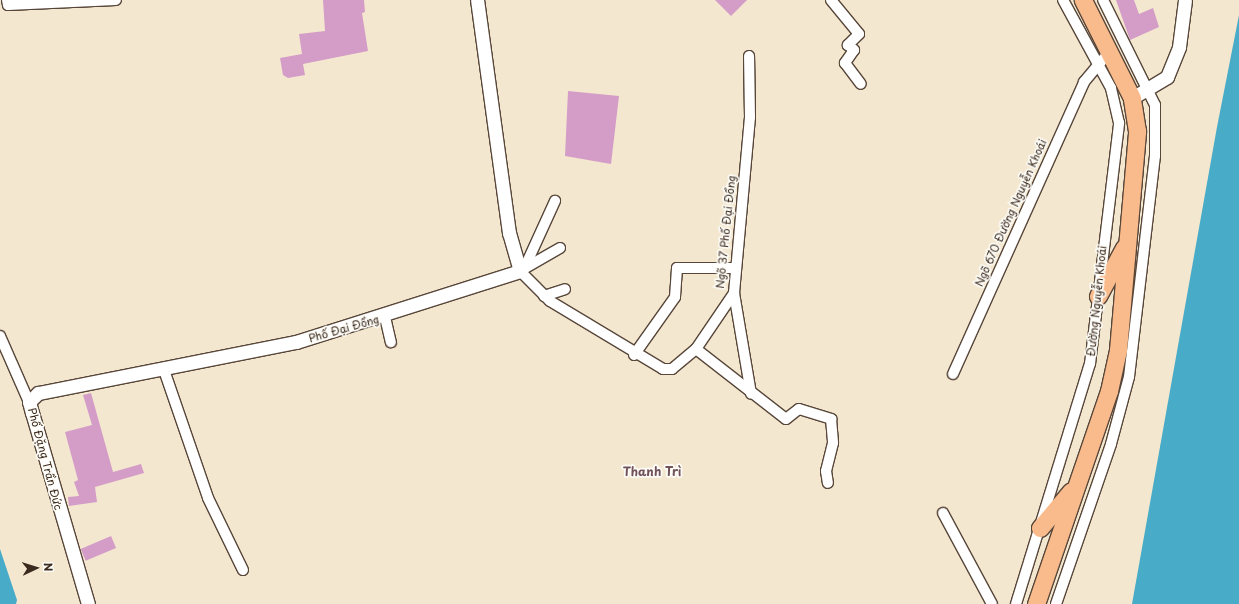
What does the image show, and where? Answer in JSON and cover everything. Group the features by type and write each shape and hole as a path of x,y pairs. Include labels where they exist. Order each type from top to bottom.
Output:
{"main road":[{"name":"Đường Nguyễn Khoái","path":"1036,604 1109,391 1118,350 1126,243 1137,131 1132,98 1102,58 1083,0"},
{"path":"1098,296 1126,243"},
{"path":"1040,528 1078,482"}],"street":[{"path":"7,0 8,5 116,0"},
{"path":"477,0 509,233 522,270"},
{"path":"830,0 859,34 848,45 854,50 845,63 861,84"},
{"name":"Đường Nguyễn Khoái","path":"1016,604 1084,392 1098,296 1119,123 1102,58 1064,0"},
{"path":"1056,604 1111,444 1129,377 1155,156 1155,105 1149,88 1104,0"},
{"path":"1132,98 1167,77 1180,46 1185,0"},
{"name":"Ngõ 37 Phố Đại Đồng","path":"522,270 544,296 575,319 634,355 667,370 696,349 734,293 750,117 749,56"},
{"name":"Ngõ 670 Đường Nguyễn Khoái","path":"953,374 1056,140 1102,58"},
{"path":"522,270 555,201"},
{"path":"522,270 560,248"},
{"path":"634,355 675,297 677,268 736,268"},
{"name":"Phố Đại Đồng","path":"164,370 296,342 385,317 522,270"},
{"path":"544,296 565,289"},
{"path":"734,293 751,394"},
{"path":"385,317 391,342"},
{"path":"0,336 29,402"},
{"path":"696,349 751,394 786,419 799,409 830,419 833,443 826,471 828,483"},
{"path":"164,370 208,498 243,570"},
{"name":"Phố Đặng Trần Đức","path":"88,604 29,402 44,391 164,370"},
{"path":"943,513 992,604"}],"water":[{"path":"1239,15 1239,604 1132,604 1217,127"},
{"path":"0,549 17,600 16,604 0,604"}],"building":[{"path":"323,0 364,0 365,12 362,13 368,51 303,64 305,75 288,78 283,75 280,58 302,54 299,34 325,31"},
{"path":"715,0 747,0 731,16"},
{"path":"1116,0 1134,0 1139,14 1153,8 1159,27 1130,40"},
{"path":"568,91 619,96 611,164 565,156"},
{"path":"91,393 113,472 141,464 144,473 95,487 97,502 69,506 68,497 79,496 74,482 78,480 65,432 92,425 83,395"},
{"path":"111,536 116,548 86,561 81,549"}],"district":[{"name":"Thanh Trì","path":"652,472"}]}
